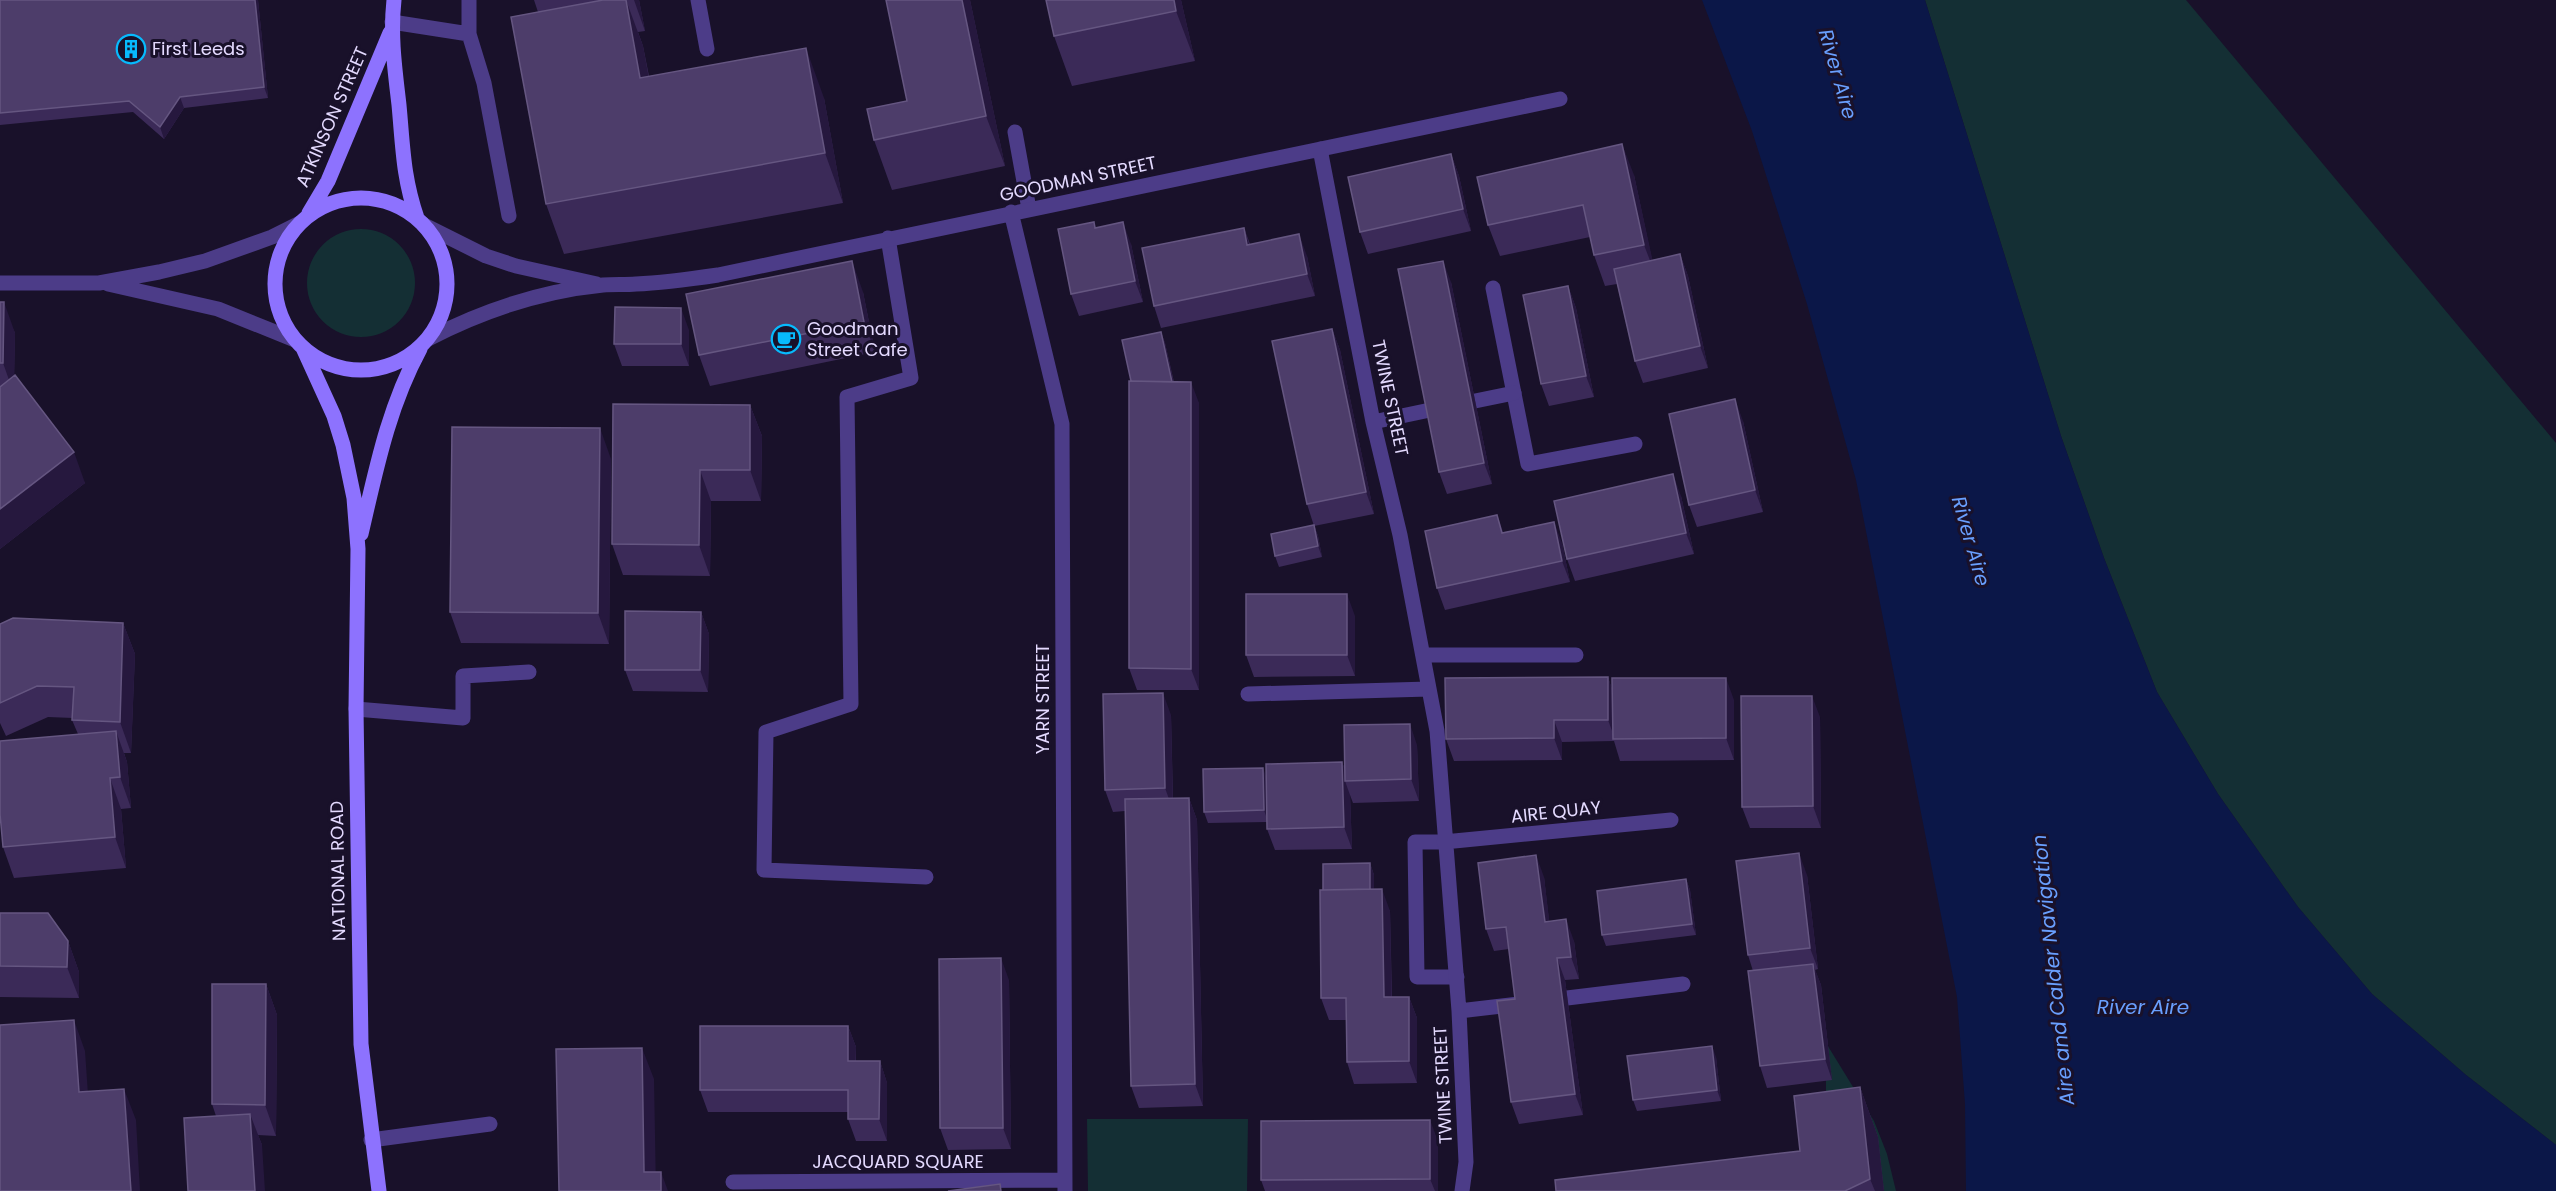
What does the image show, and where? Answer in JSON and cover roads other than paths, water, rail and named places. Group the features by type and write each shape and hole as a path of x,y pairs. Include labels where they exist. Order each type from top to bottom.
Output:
{"street":[{"name":"ATKINSON STREET","path":"394,0 391,26 402,159 407,187 421,222"},
{"path":"469,0 469,34 484,83 509,216"},
{"path":"698,0 707,49"},
{"name":"ATKINSON STREET","path":"303,220 328,181 391,26"},
{"path":"391,26 469,34"},
{"name":"GOODMAN STREET","path":"425,342 466,319 502,307 603,285 679,280 718,274 1560,99"},
{"path":"1015,132 1029,209"},
{"name":"TWINE STREET","path":"1320,149 1373,422 1400,536 1437,731 1459,1011 1466,1162 1462,1191"},
{"path":"0,283 99,283 205,261 272,237 322,207 340,200 368,198 396,205 421,222 437,243 443,257 447,287 439,321 425,342 403,360 385,367 365,370 333,366 299,344 218,309 99,283"},
{"name":"YARN STREET","path":"1011,213 1062,424 1065,1186"},
{"path":"299,344 283,322 276,301 274,284 276,267 285,243 303,220"},
{"name":"GOODMAN STREET","path":"421,222 486,256 516,266 603,285"},
{"path":"888,238 911,378 847,397 851,704 766,732 765,870 926,877"},
{"path":"1493,288 1528,464 1635,444"},
{"name":"NATIONAL ROAD","path":"358,549 381,444 393,405 425,342"},
{"name":"NATIONAL ROAD","path":"299,344 329,405 343,446 354,498 358,549 356,709 361,1044 379,1191"},
{"path":"1474,401 1514,393"},
{"path":"1373,422 1430,410"},
{"path":"1423,655 1576,655"},
{"path":"356,709 463,718 464,676 529,672"},
{"path":"1248,694 1429,689"},
{"name":"AIRE QUAY","path":"1444,842 1671,820"},
{"path":"1444,842 1415,842 1417,978 1457,977"},
{"path":"1567,998 1683,984"},
{"path":"1459,1011 1521,1003"},
{"path":"371,1140 490,1124"},
{"name":"JACQUARD SQUARE","path":"733,1182 1065,1186"}],"water":[{"name":"River Aire","path":"1702,0 1925,0 2061,436 2104,558 2157,692 2218,794 2298,907 2372,994 2466,1075 2556,1145 2556,1191 1966,1191 1965,1104 1957,997 1856,480 1807,304 1752,131"}],"place":[{"name":"First Leeds","path":"131,49"},
{"name":"Goodman Street Cafe","path":"786,339"}],"water label":[{"name":"Aire and Calder Navigation","path":"2053,970"}]}
